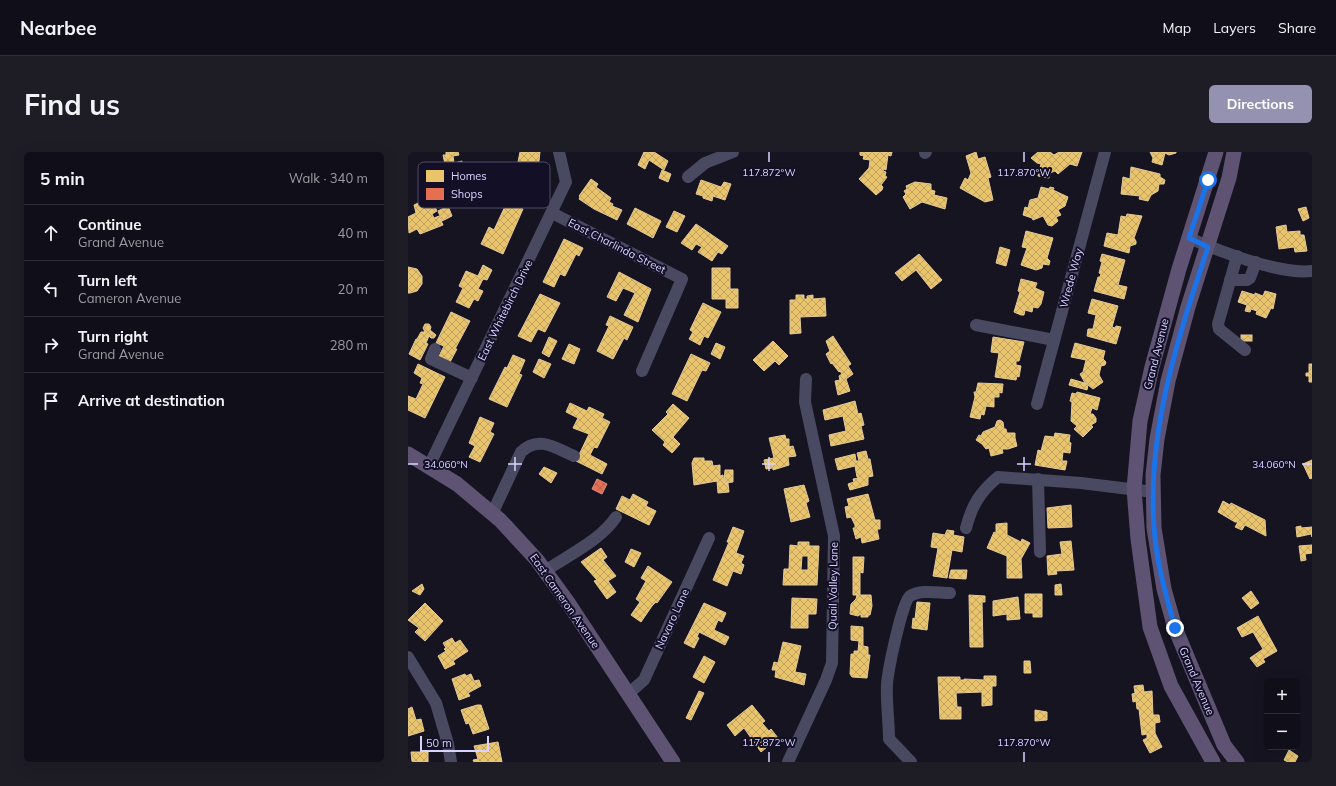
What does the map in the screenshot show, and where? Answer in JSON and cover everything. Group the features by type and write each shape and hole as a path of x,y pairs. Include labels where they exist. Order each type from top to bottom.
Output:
{"main road":[{"name":"Grand Avenue","path":"1213,762 1171,686 1150,627 1138,539 1134,489 1140,421 1152,367 1189,238 1216,152"},
{"name":"Grand Avenue","path":"1234,152 1229,178 1188,307 1168,381 1157,439 1153,475 1154,528 1164,588 1175,628 1224,745 1237,762"},
{"name":"East Cameron Avenue","path":"408,454 457,484 492,514 537,560 673,762"}],"street":[{"name":"East Whitebirch Drive","path":"429,466 566,182 559,152"},
{"path":"688,177 705,163 733,152"},
{"name":"Wrede Way","path":"1037,404 1105,152"},
{"name":"East Charlinda Street","path":"552,213 682,279 642,372"},
{"path":"1189,238 1208,247 1292,272 1312,271"},
{"path":"1237,256 1218,324 1223,332 1245,350"},
{"path":"1230,280 1247,280 1250,278 1256,262"},
{"path":"976,325 1054,340"},
{"path":"435,349 431,359 472,378"},
{"name":"Quail Valley Lane","path":"788,762 826,680 832,663 834,536 805,402 806,379"},
{"path":"492,514 506,502 529,455 530,446 545,443 574,456"},
{"path":"966,528 970,511 983,490 998,477 1154,492"},
{"path":"1038,480 1040,552"},
{"path":"545,571 599,535 610,526 616,517"},
{"name":"Navaro Lane","path":"628,694 644,680 710,538"},
{"path":"910,762 889,739 887,683 898,628 905,601 910,596 919,592 950,593"},
{"path":"408,657 436,703 448,744 451,762"}],"building: Homes":[{"path":"446,152 458,152 459,155 453,156 454,162 445,162 443,155 446,155"},
{"path":"520,152 540,152 539,162 518,162"},
{"path":"644,152 654,152 668,161 664,170 649,160 645,169 638,165"},
{"path":"860,152 892,152 891,156 888,155 886,170 884,169 883,171 886,172 885,176 887,177 881,185 883,187 882,190 876,195 859,179 869,168 870,160 863,159 864,156 860,155"},
{"path":"976,152 978,159 985,157 991,177 988,178 993,200 985,202 960,188 965,178 968,180 971,173 966,156"},
{"path":"1038,152 1050,152 1054,155 1059,152 1082,152 1077,166 1070,164 1058,174 1055,171 1050,173 1049,178 1038,176 1041,164 1037,163 1031,158"},
{"path":"1150,152 1176,153 1169,155 1165,153 1162,165 1152,162 1153,158"},
{"path":"1131,167 1160,174 1160,177 1165,180 1164,184 1159,184 1158,191 1151,195 1148,201 1139,199 1140,196 1121,194 1123,177 1130,179"},
{"path":"662,170 671,174 668,182 659,178"},
{"path":"591,179 598,184 596,187 611,198 609,202 613,204 612,206 622,210 617,220 594,209 579,199 579,196"},
{"path":"701,180 721,187 724,182 731,184 725,200 713,196 712,201 696,194"},
{"path":"915,182 931,184 931,190 935,191 934,195 947,198 945,209 922,202 910,209 903,197 906,194 904,191 907,189 906,186"},
{"path":"1041,187 1049,189 1050,187 1054,188 1053,190 1068,197 1065,206 1058,210 1061,215 1056,217 1058,221 1052,226 1048,225 1043,216 1033,220 1032,218 1023,215 1025,207 1028,208 1030,200 1038,198"},
{"path":"418,203 418,208 436,208 437,211 432,214 434,218 439,216 443,225 420,234 417,229 409,233 408,217 416,213 414,205"},
{"path":"1306,207 1309,218 1303,221 1298,209"},
{"path":"444,208 449,208 452,216 442,221 438,211"},
{"path":"504,208 523,209 503,254 481,244 489,227 494,230"},
{"path":"635,208 661,221 653,238 627,224"},
{"path":"674,211 685,216 677,232 666,227"},
{"path":"1127,214 1142,216 1134,238 1136,244 1130,246 1129,253 1104,246 1107,233 1118,235 1121,216 1126,217"},
{"path":"696,224 728,246 722,254 718,252 712,261 698,252 702,247 696,244 692,250 681,243"},
{"path":"1286,225 1287,232 1300,231 1300,235 1304,235 1307,251 1295,252 1294,247 1279,249 1276,227"},
{"path":"1026,231 1053,238 1047,258 1050,261 1049,265 1043,264 1042,268 1036,270 1021,265 1027,248 1022,247"},
{"path":"564,239 583,248 579,256 576,254 565,276 560,274 554,287 543,282"},
{"path":"1000,247 1010,250 1006,266 996,263"},
{"path":"919,254 942,280 931,289 916,270 902,281 895,273"},
{"path":"1102,254 1125,260 1118,285 1127,287 1124,299 1094,291 1098,277 1100,277 1101,274 1099,273 1102,262 1100,261"},
{"path":"483,265 492,270 487,280 483,279 478,289 483,291 478,301 474,299 469,308 456,302 463,288 459,286 466,271 478,276"},
{"path":"408,267 417,269 422,276 422,284 417,291 410,293 408,293"},
{"path":"712,268 730,268 730,289 738,289 738,308 726,308 726,299 712,299"},
{"path":"619,272 651,289 638,322 624,315 635,293 623,288 616,301 607,297"},
{"path":"1021,279 1037,283 1035,288 1044,292 1041,304 1038,308 1033,307 1032,312 1025,310 1024,315 1014,312 1020,292 1018,291"},
{"path":"1242,291 1263,296 1265,291 1276,294 1273,309 1271,308 1266,318 1256,314 1257,311 1251,309 1250,312 1245,311 1247,305 1238,302"},
{"path":"540,294 560,303 545,332 538,329 531,342 518,336"},
{"path":"796,295 804,295 804,299 807,299 807,296 813,295 813,299 825,298 826,316 800,317 801,333 790,334 790,300 796,300"},
{"path":"1092,299 1118,306 1112,327 1121,327 1116,344 1087,336 1088,329 1093,329 1096,315 1088,313"},
{"path":"703,303 721,312 708,338 704,336 700,345 689,339 693,332 690,330"},
{"path":"451,312 470,321 449,364 438,358 444,346 436,343"},
{"path":"610,316 633,327 627,340 624,338 613,359 597,351 609,326 606,325"},
{"path":"425,324 429,324 431,327 430,330 436,335 434,338 429,336 426,343 417,339 421,332 425,332 423,328"},
{"path":"1241,335 1252,335 1252,341 1241,341"},
{"path":"833,336 851,364 848,366 853,374 846,379 850,391 838,395 835,381 840,380 839,376 842,374 832,363 831,364 826,354 830,351 826,341"},
{"path":"549,337 557,341 549,357 542,353"},
{"path":"993,337 1024,342 1019,361 1016,361 1016,365 1021,366 1019,377 1017,376 1016,380 995,377 999,353 991,352"},
{"path":"416,339 428,344 420,360 409,354"},
{"path":"773,341 788,356 779,365 775,361 764,371 753,360"},
{"path":"716,343 725,347 720,359 711,354"},
{"path":"1075,343 1105,351 1103,359 1106,362 1105,365 1101,366 1099,375 1103,382 1093,389 1088,385 1087,390 1069,385 1071,379 1088,384 1087,382 1085,383 1080,374 1083,372 1086,360 1071,357"},
{"path":"569,344 580,349 574,364 562,359"},
{"path":"691,354 710,363 706,371 702,370 687,401 672,394"},
{"path":"513,355 525,360 519,374 522,375 507,407 489,399 505,367 507,368"},
{"path":"539,359 551,364 544,378 533,372"},
{"path":"418,364 445,377 425,418 408,410 408,396 416,399 423,384 420,383 422,378 414,373"},
{"path":"1309,364 1312,364 1312,382 1309,382 1309,376 1306,376 1306,373 1309,373"},
{"path":"978,383 1003,384 1002,393 999,392 999,397 994,397 994,407 986,406 984,415 981,414 980,419 970,417 975,397 974,392 976,392"},
{"path":"1077,392 1100,398 1097,410 1092,408 1090,414 1093,414 1096,418 1096,422 1091,425 1093,427 1083,437 1074,429 1077,426 1071,421 1072,402 1070,401 1072,393 1076,394"},
{"path":"855,401 858,414 861,413 864,425 861,426 864,439 831,446 829,435 846,431 843,416 825,420 823,410"},
{"path":"570,403 587,411 589,407 604,414 602,418 610,422 597,448 594,447 590,455 607,464 602,474 576,461 589,434 573,428 578,418 566,412"},
{"path":"673,404 689,418 673,437 680,444 672,453 663,445 665,442 652,430 668,414 666,412"},
{"path":"480,417 494,423 490,432 494,434 480,462 469,457 475,446 469,443"},
{"path":"1000,420 1003,422 1004,429 1006,429 1007,433 1015,433 1017,446 1002,449 1003,453 991,456 989,448 986,449 976,440 983,432 995,427 997,421"},
{"path":"1055,433 1070,435 1070,453 1063,452 1062,461 1067,461 1065,470 1035,465 1038,450 1041,451 1045,436 1054,437"},
{"path":"785,435 786,439 789,439 789,447 793,446 796,456 788,457 789,465 773,470 773,468 766,469 764,460 774,458 769,438"},
{"path":"866,451 868,459 870,459 873,476 868,477 868,485 850,490 848,484 854,482 853,479 859,478 857,477 855,466 838,470 835,459 855,454 856,461 859,461 857,453"},
{"path":"694,458 704,458 704,461 712,461 713,466 720,465 720,476 723,475 724,483 728,483 729,492 718,493 717,481 694,485 692,463"},
{"path":"1312,460 1312,478 1310,479 1303,464"},
{"path":"544,467 557,473 551,483 539,474"},
{"path":"725,470 733,470 733,482 724,483"},
{"path":"804,485 809,501 806,503 810,517 791,522 784,489"},
{"path":"633,494 648,502 646,506 656,511 649,525 616,509 622,496 630,500"},
{"path":"868,494 875,520 880,520 880,529 877,529 879,539 862,543 861,537 856,539 853,528 855,528 855,525 851,517 847,518 845,507 849,506 847,499"},
{"path":"1223,501 1230,505 1231,503 1265,520 1266,536 1245,525 1242,530 1235,527 1238,522 1235,522 1218,512"},
{"path":"1071,505 1072,527 1048,528 1047,508"},
{"path":"1007,523 1007,535 1021,542 1022,539 1030,543 1021,559 1022,578 1007,578 1007,556 987,548 994,532 996,533 996,524"},
{"path":"1301,526 1301,528 1312,527 1312,537 1311,534 1297,537 1296,527"},
{"path":"733,527 744,531 736,553 744,556 741,563 744,565 741,574 733,571 727,586 713,580 729,542 727,542"},
{"path":"947,530 954,531 953,535 964,537 962,552 952,550 947,578 933,576 938,548 931,547 933,533 945,535"},
{"path":"1071,541 1074,570 1056,571 1057,574 1048,575 1047,556 1062,554 1060,542"},
{"path":"798,542 809,542 809,546 819,546 817,585 783,585 784,569 789,569 790,545 798,546","holes":["802,556 808,556 808,570 801,570"]},
{"path":"1312,545 1312,553 1305,554 1306,560 1301,561 1299,546"},
{"path":"601,548 607,557 603,560 616,576 608,581 616,592 607,599 594,581 597,580 581,562"},
{"path":"631,549 641,553 634,567 625,562"},
{"path":"853,557 864,557 863,573 860,572 860,595 871,595 872,606 868,617 861,617 861,614 858,616 850,614 851,604 856,599 857,595 853,595"},
{"path":"648,566 672,582 641,622 631,615 640,602 636,599 646,581 641,578"},
{"path":"951,570 967,570 966,579 949,578"},
{"path":"422,584 424,589 420,595 412,591"},
{"path":"1061,584 1062,595 1055,595 1055,585"},
{"path":"1251,591 1259,603 1251,609 1242,598"},
{"path":"1025,594 1042,594 1042,617 1033,617 1033,613 1025,613"},
{"path":"969,595 985,596 985,602 982,602 983,647 970,647"},
{"path":"1018,597 1020,619 1007,620 1007,614 993,616 993,601"},
{"path":"792,598 817,599 816,614 808,614 808,628 791,628"},
{"path":"917,602 930,603 927,630 912,628 913,618 915,619"},
{"path":"425,603 443,621 425,641 415,632 419,628 408,620"},
{"path":"704,603 726,613 722,622 718,620 714,630 729,637 725,645 699,632 697,637 699,638 694,648 684,643"},
{"path":"1258,616 1277,651 1263,659 1265,662 1257,667 1250,658 1263,649 1253,632 1242,637 1237,628"},
{"path":"851,626 863,627 863,646 868,647 868,655 870,655 867,678 852,677 850,674 851,654 854,654 854,651 858,651 859,641 851,640"},
{"path":"452,638 455,643 460,640 468,651 453,661 455,664 445,669 438,656 446,651 443,643"},
{"path":"783,642 801,646 795,672 806,674 804,685 775,677 776,670 772,670 774,662 778,663"},
{"path":"704,656 715,662 704,683 693,677"},
{"path":"1024,661 1030,661 1031,673 1024,673"},
{"path":"465,674 466,676 471,674 474,681 479,680 481,686 468,693 470,696 459,700 452,679"},
{"path":"984,676 996,676 996,686 992,686 992,705 982,706 982,692 956,693 957,707 961,707 961,719 940,719 938,677 960,677 960,680 984,680"},
{"path":"1143,685 1144,692 1152,691 1153,715 1159,715 1160,722 1155,723 1155,733 1162,747 1150,753 1143,740 1147,738 1147,734 1142,735 1139,709 1137,709 1136,701 1133,702 1132,694 1136,693 1134,686"},
{"path":"699,691 704,693 691,720 686,718"},
{"path":"481,705 489,729 473,734 469,723 466,724 461,710"},
{"path":"752,705 765,721 762,723 769,731 771,729 778,738 761,752 744,728 735,736 727,725"},
{"path":"412,707 416,720 421,719 424,731 408,736 408,709"},
{"path":"1035,710 1047,712 1047,720 1035,721"},
{"path":"498,742 502,762 474,762 473,760 478,759 474,746"},
{"path":"1289,750 1298,756 1295,762 1288,762 1284,760"},
{"path":"411,752 428,752 428,762 412,762"}],"building: Shops":[{"path":"597,479 607,484 602,494 592,489"}],"route":[{"path":"1175,628 1164,588 1154,528 1153,475 1157,439 1168,381 1188,307 1208,247 1189,238 1208,180"}]}
